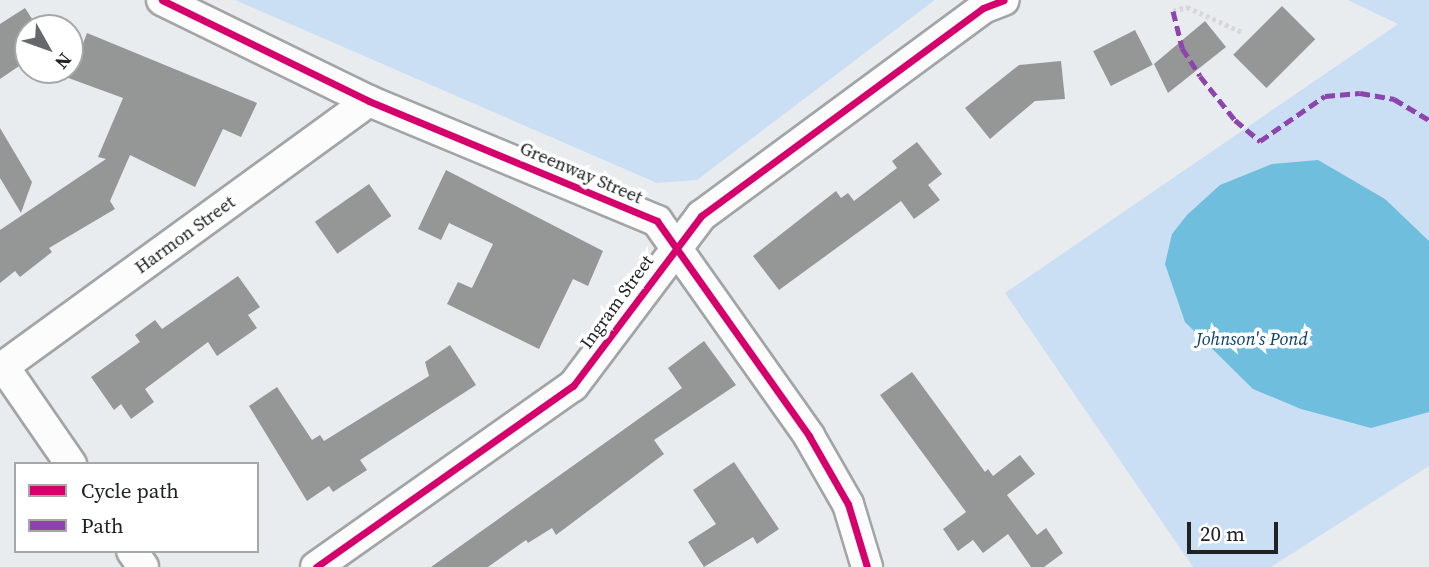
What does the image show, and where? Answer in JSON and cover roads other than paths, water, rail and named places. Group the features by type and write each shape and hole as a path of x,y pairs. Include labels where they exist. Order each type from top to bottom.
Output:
{"street":[{"name":"Greenway Street","path":"162,0 369,101 657,222 815,447 848,504 867,567"},
{"name":"Ingram Street","path":"316,567 573,386 677,247 712,208 984,8 1004,0"},
{"name":"Harmon Street","path":"2,368 369,101"},
{"path":"2,368 70,462"}],"water":[{"name":"Johnson's Pond","path":"1318,160 1385,199 1429,241 1429,412 1371,428 1301,409 1253,389 1185,322 1165,264 1172,234 1187,215 1220,185 1272,164"}]}
